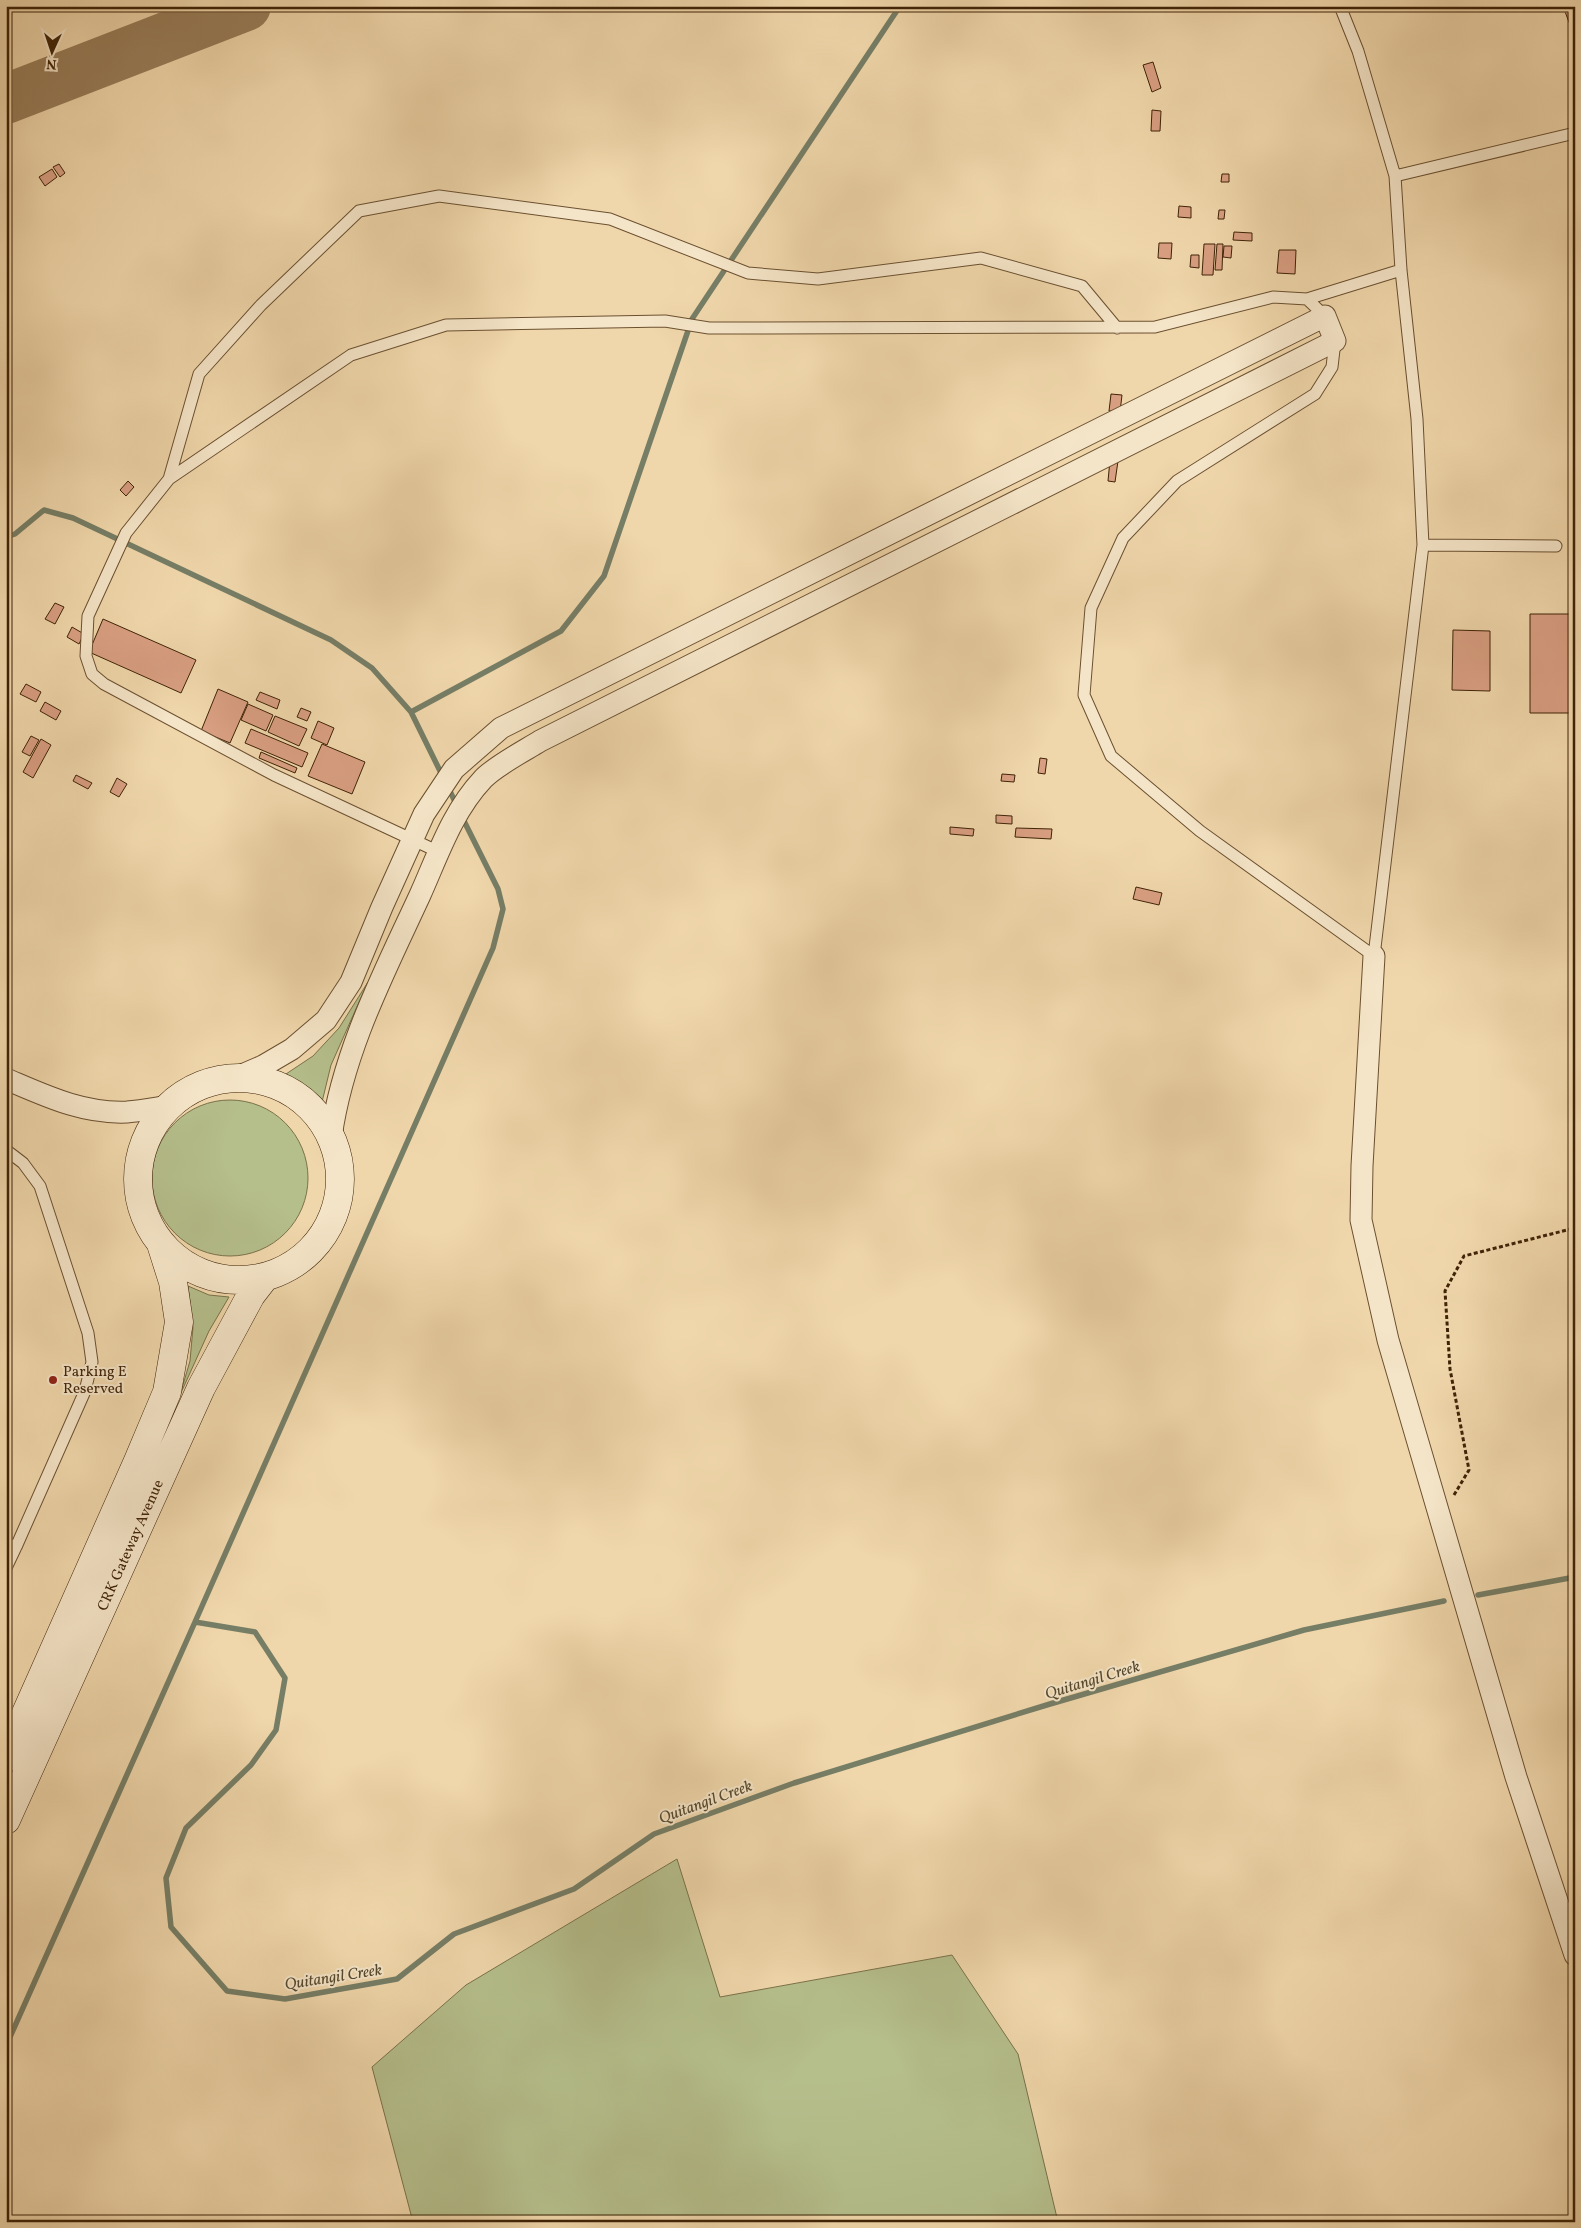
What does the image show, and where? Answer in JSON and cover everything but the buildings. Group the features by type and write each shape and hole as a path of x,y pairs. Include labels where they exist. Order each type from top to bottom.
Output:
{"main road":[{"path":"236,1078 265,1081 292,1093 315,1112 331,1137 340,1165 340,1194 331,1222 314,1247 292,1265 265,1277 236,1280 207,1275 182,1262 160,1243 145,1217 138,1188 140,1158 150,1129 170,1106 189,1091 212,1082 236,1078"},
{"name":"CRK Gateway Avenue","path":"6,1758 138,1461 166,1392 179,1322 174,1282 160,1243"},
{"name":"CRK Gateway Avenue","path":"6,1820 201,1388 251,1295 265,1277"}],"street":[{"path":"236,1078 263,1066 292,1049 326,1020 351,982 424,814 454,769 501,728 1325,316 1335,341 540,741 484,778 450,824 380,980 359,1034 336,1106 331,1137"},
{"path":"1374,956 1362,1166 1361,1220 1388,1340 1516,1777 1575,1955"},
{"path":"6,1079 68,1105 97,1111 128,1112 170,1106"}],"lane":[{"path":"1335,341 1332,367 1315,394 1177,481 1123,538 1091,608 1084,695 1111,756 1200,831 1374,956 1423,545 1417,419 1401,270 1395,176 1358,51 1340,6"},
{"path":"1395,176 1575,134"},
{"path":"169,479 199,374 261,305 360,211 439,196 610,218 748,273 818,279 981,258 1082,286 1117,328"},
{"path":"439,852 274,775 104,684 92,674 86,656 88,616 126,533 169,479 351,355 446,324 665,321 709,328 1155,327 1273,297 1307,299 1401,270"},
{"path":"1307,299 1325,316"},
{"path":"1423,545 1556,546"},
{"path":"6,1150 23,1163 40,1186 88,1333 92,1362 85,1391 11,1545 6,1568"}],"path":[{"path":"1442,1520 1469,1470 1450,1369 1445,1291 1464,1256 1575,1228"}],"green space":[{"path":"368,982 331,1065 322,1102 303,1085 286,1074 313,1056 339,1028"},
{"path":"222,1100 238,1100 253,1103 267,1109 290,1128 299,1141 305,1155 308,1178 307,1193 299,1215 280,1238 267,1247 253,1253 238,1256 222,1256 207,1253 193,1247 170,1228 161,1215 155,1201 152,1186 152,1170 155,1155 161,1141 180,1118 193,1109 207,1103"},
{"path":"188,1286 209,1295 229,1297 209,1331 180,1395 190,1361 193,1327"},
{"path":"677,1859 720,1997 952,1955 1018,2054 1058,2222 413,2222 372,2067 466,1985"}],"waterway":[{"path":"411,712 561,631 604,576 692,319 900,6"},
{"path":"6,537 15,534 44,510 73,518 331,640 372,668 411,712 443,777"},
{"path":"448,787 457,806"},
{"path":"195,1622 493,948 503,909 498,889 462,817"},
{"name":"Quitangil Creek","path":"1478,1595 1575,1577"},
{"name":"Quitangil Creek","path":"6,2046 195,1622 255,1632 285,1678 276,1730 251,1765 186,1828 166,1878 171,1927 227,1991 285,1999 397,1979 454,1934 574,1889 654,1834 794,1783 1050,1704 1304,1630 1444,1601"}],"taxiway":[{"path":"6,99 246,6"}],"place":[{"name":"Parking E Reserved","path":"53,1380"}]}
